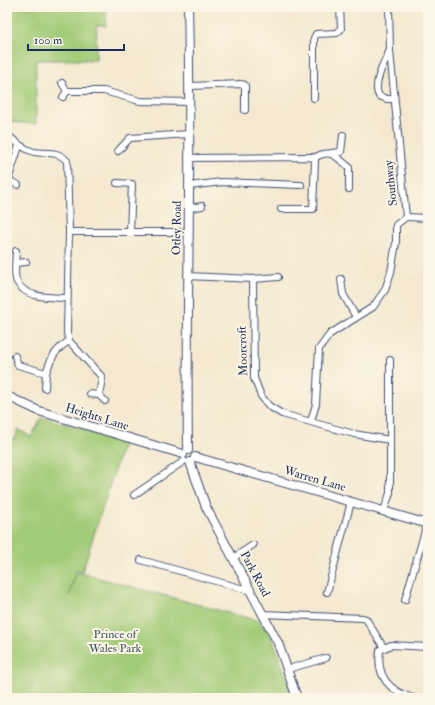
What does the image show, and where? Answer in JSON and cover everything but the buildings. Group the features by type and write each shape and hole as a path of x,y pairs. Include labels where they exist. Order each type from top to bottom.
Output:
{"street":[{"name":"Otley Road","path":"188,7 190,86 188,134 190,208 187,276 188,457"},
{"path":"314,98 314,38 316,34 337,33 341,29 340,7"},
{"name":"Southway","path":"311,421 316,404 319,349 330,334 373,307 385,290 391,272 396,243 396,225 406,217 390,51 389,7"},
{"name":"Southway","path":"390,51 383,66 377,89 379,96 394,99"},
{"path":"62,83 67,91"},
{"path":"190,86 245,85 245,110"},
{"path":"63,97 67,91"},
{"path":"67,91 104,91 140,101 189,102"},
{"path":"7,134 19,146 35,152 57,154 67,161 69,232 66,298 69,341 101,376 102,380 99,395"},
{"path":"118,151 130,138 188,134"},
{"path":"188,158 314,158 323,152 341,152 343,135"},
{"path":"18,185 10,181 10,177 19,146"},
{"path":"331,153 349,167 349,189"},
{"path":"281,209 313,209 316,160 314,158"},
{"path":"189,186 222,182 302,185"},
{"path":"118,183 132,184 130,232"},
{"path":"190,208 202,206"},
{"path":"406,217 428,218"},
{"path":"69,232 189,232"},
{"path":"16,251 17,282 31,294 66,298"},
{"path":"16,263 26,262"},
{"path":"187,276 253,279 278,278"},
{"name":"Moorcroft","path":"253,279 254,378 261,396 269,406 282,414 354,434 390,440"},
{"path":"341,279 343,294 356,317"},
{"path":"45,388 46,373 52,356 57,349 69,341"},
{"path":"15,356 18,365"},
{"path":"384,511 390,493 390,360"},
{"path":"18,365 46,373"},
{"path":"12,371 18,365"},
{"path":"90,394 99,395 105,401"},
{"name":"Heights Lane","path":"7,396 40,412 188,457"},
{"path":"134,495 188,457"},
{"name":"Warren Lane","path":"188,457 427,524"},
{"name":"Park Road","path":"188,457 206,507 278,643 297,698"},
{"path":"327,592 351,502"},
{"path":"404,600 427,524"},
{"path":"233,558 253,545"},
{"path":"141,560 251,591"},
{"path":"262,614 363,618 366,619 384,648"},
{"path":"412,698 402,695 390,688 378,662 380,650 391,645 428,647"},
{"path":"288,669 326,658"}],"green space":[{"path":"7,7 106,7 106,26 97,25 96,60 36,60 36,124 7,122"},
{"name":"Prince of Wales Park","path":"42,417 124,441 82,572 76,570 69,596 77,572 259,621 272,637 294,698 7,698 7,438 15,439 18,429 31,437"}]}
